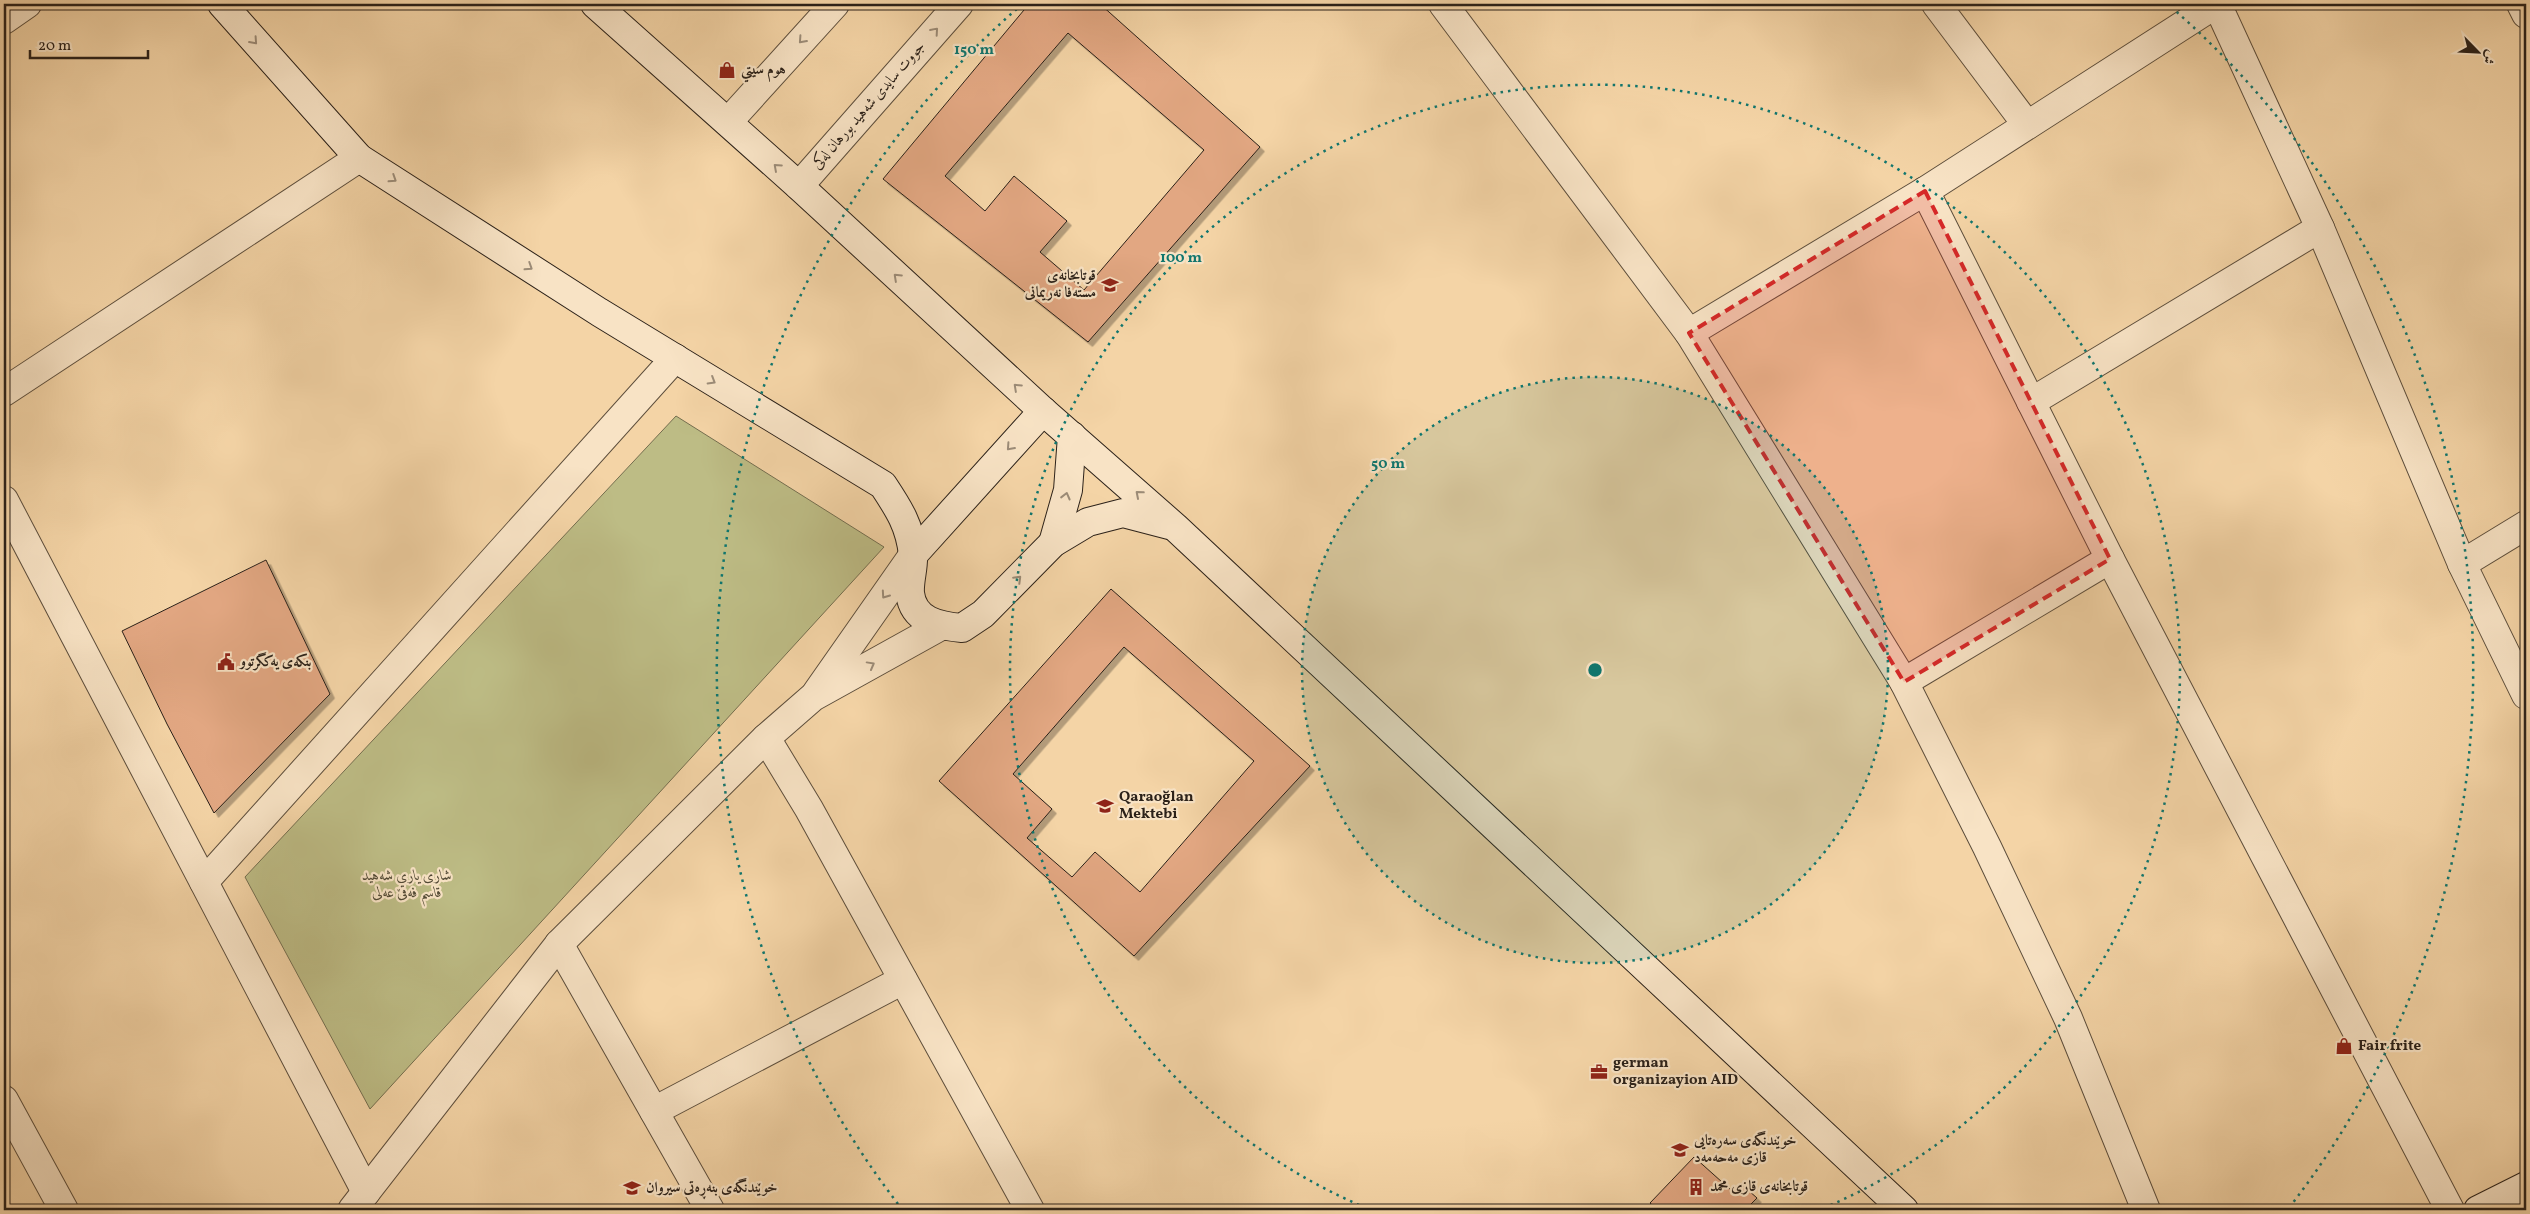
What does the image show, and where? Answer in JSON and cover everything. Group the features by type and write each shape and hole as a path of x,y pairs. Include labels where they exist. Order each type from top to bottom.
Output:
{"street":[{"path":"4,20 27,4"},
{"path":"222,4 359,158 674,358 883,485 906,519 913,555 910,595 921,617 941,626 962,628 983,614 1053,543 1088,522 1123,513 1175,526"},
{"path":"595,4 799,186 1043,411 1175,526 1904,1210"},
{"path":"728,122 835,4"},
{"name":"جووت سایدی شەهید بورهان لەکی","path":"799,186 958,4"},
{"path":"1443,4 1689,333 1904,682 1987,847 2068,1018 2146,1210"},
{"path":"1936,4 2027,125"},
{"path":"1689,333 1925,191 2216,4 2320,228 2462,564 2526,695"},
{"path":"2521,4 2526,14"},
{"path":"4,392 359,158"},
{"path":"1925,191 2110,559 2450,1210"},
{"path":"2031,402 2320,228"},
{"path":"204,882 674,358"},
{"path":"813,697 913,555 1043,411"},
{"path":"1053,543 1068,490 1072,436"},
{"path":"4,500 204,882 359,1201 559,944 766,738 813,697 941,626"},
{"path":"2462,564 2526,525"},
{"path":"1904,682 2110,559"},
{"path":"766,738 809,809 1030,1210"},
{"path":"559,944 710,1210"},
{"path":"654,1111 903,980"},
{"path":"4,1100 64,1210"},
{"path":"2478,1210 2526,1186"}],"highlighted area":[{"path":"1925,191 2110,559 1904,682 1689,333"}],"green space":[{"name":"شاری یاری شەهید قاسم فەقێ عەلی","path":"676,416 884,547 370,1109 245,877"}],"building":[{"path":"1029,4 1100,4 1260,147 1088,342 883,179","holes":["1068,33 1204,150 1084,290 1040,252 1067,221 1014,176 985,211 945,176"]},
{"name":"بنکەی یەکگرتوو","path":"266,560 330,694 214,813 167,724 122,631"},
{"path":"1111,589 1310,766 1134,956 939,781","holes":["1124,647 1254,761 1140,892 1095,852 1072,877 1027,838 1052,809 1013,774"]},
{"name":"قوتابخانەی قازی محمد","path":"1694,1157 1732,1191 1740,1183 1757,1198 1749,1206 1754,1210 1658,1210 1650,1203"}],"place":[{"name":"هوم سيتي","path":"727,70"},
{"name":"قوتابخانەی مستەفا نەریمانی","path":"1110,285"},
{"name":"بنکەی یەکگرتوو","path":"226,662"},
{"name":"Qaraoğlan Mektebi","path":"1105,806"},
{"name":"Fair frite","path":"2344,1046"},
{"name":"german organizayion AID","path":"1599,1072"},
{"name":"خوێندنگەی سەرەتایی قازی مەحەمەد","path":"1680,1150"},
{"name":"قوتابخانەی قازی محمد","path":"1696,1187"},
{"name":"خوێندنگەی بنەڕەتی سیروان","path":"632,1188"}]}
